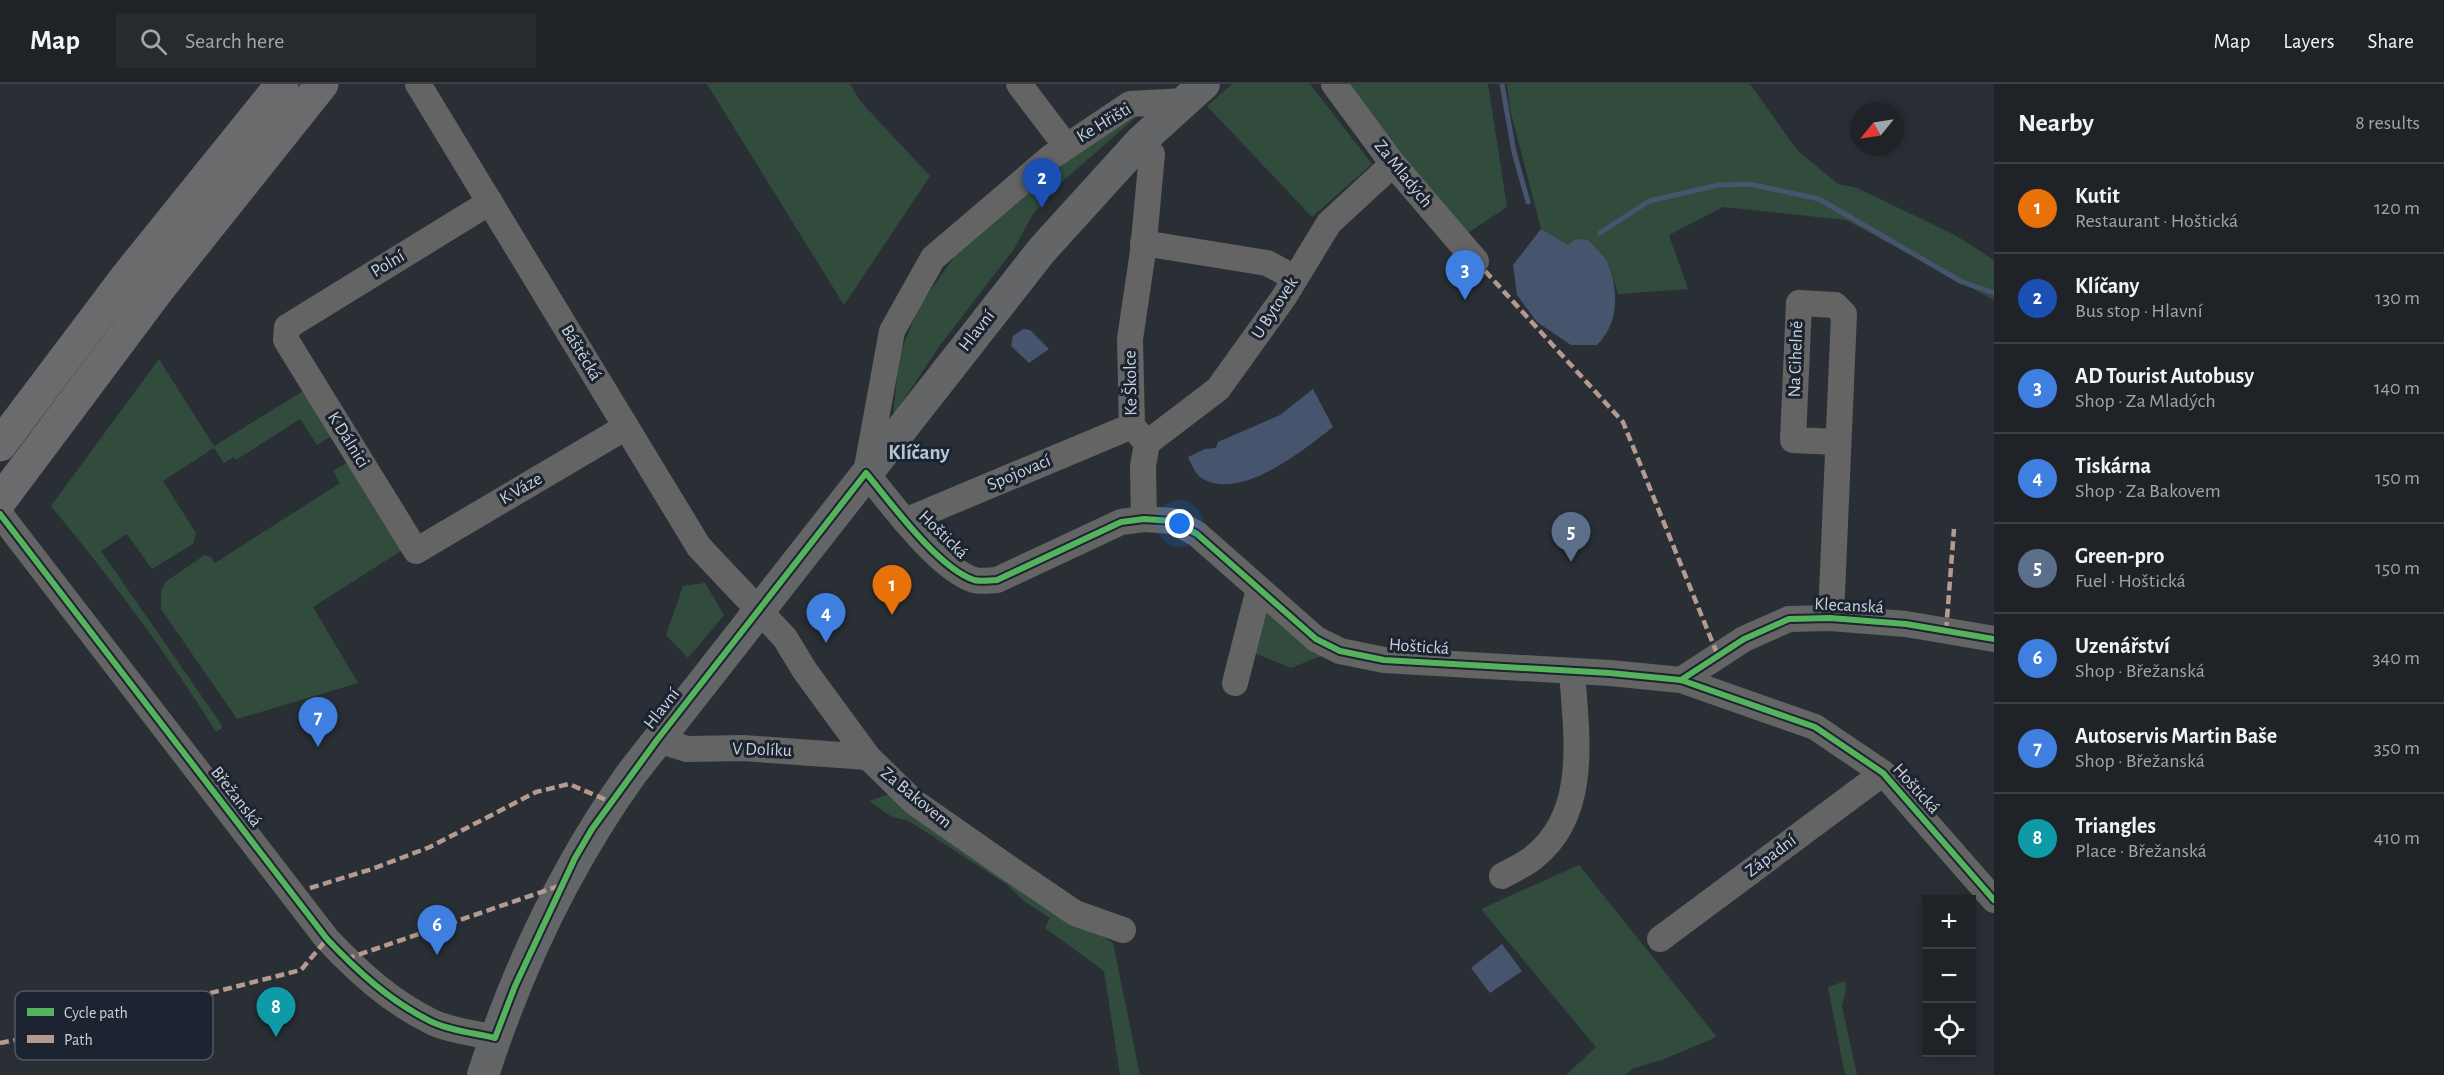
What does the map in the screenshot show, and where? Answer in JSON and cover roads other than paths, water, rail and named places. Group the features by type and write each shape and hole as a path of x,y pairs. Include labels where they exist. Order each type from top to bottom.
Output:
{"highway":[{"path":"0,445 128,275 282,84"},
{"path":"0,501 157,291 322,84"}],"main road":[{"name":"Hlavní","path":"483,1075 515,986 575,858 611,802 657,740 1042,250 1141,141 1195,92"}],"street":[{"name":"Báštěcká","path":"418,84 699,547 758,611"},
{"name":"Ke Hřišti","path":"1018,84 1066,146 1130,104 1195,92"},
{"name":"Za Mladých","path":"1334,84 1393,164 1476,261"},
{"name":"Ke Školce","path":"1141,141 1152,154 1130,339 1143,466 1144,519"},
{"path":"866,473 891,331 933,258 1066,146"},
{"name":"U Bytovek","path":"1140,434 1218,389 1284,297 1329,222 1393,164"},
{"name":"Polní","path":"287,327 490,202"},
{"path":"1143,243 1267,263 1295,278"},
{"name":"Na Cihelně","path":"1830,618 1844,314 1835,305 1799,303 1793,440 1838,442"},
{"name":"K Dálnici","path":"287,327 286,340 416,551"},
{"name":"K Váze","path":"416,551 626,427"},
{"name":"Spojovací","path":"905,520 1140,434"},
{"name":"Hoštická","path":"866,473 905,520 954,570 976,580 997,580 1121,522 1144,519 1173,521 1197,534 1316,639 1340,651 1384,660 1681,680 1815,727 1883,773 1994,900"},
{"name":"Břežanská","path":"0,514 327,939 386,995 434,1023 495,1038"},
{"path":"1235,683 1259,589"},
{"name":"Za Bakovem","path":"758,611 785,638 805,671 868,757 914,802 1075,913 1123,930"},
{"name":"Klecanská","path":"1681,680 1744,639 1789,619 1830,618 1906,624 1994,639"},
{"path":"1502,876 1534,858 1563,822 1571,797 1577,758 1572,671"},
{"name":"V Dolíku","path":"657,740 687,749 743,748 868,757"},
{"name":"Západní","path":"1660,939 1883,773"}],"water":[{"path":"1541,229 1568,245 1575,239 1588,240 1608,263 1614,287 1615,308 1609,328 1597,345 1571,345 1537,322 1517,295 1513,265"},
{"path":"1023,329 1030,330 1049,349 1029,363 1011,346 1013,336"},
{"path":"1313,389 1333,427 1306,448 1270,470 1233,484 1215,484 1196,473 1188,457 1205,449 1216,448 1218,442 1280,415"},
{"path":"1502,944 1522,971 1490,993 1471,968"}],"waterway":[{"path":"1502,84 1514,152 1528,202"},
{"path":"1600,233 1649,201 1719,185 1749,184 1819,199 1962,282 1994,293"}],"place":[{"name":"Klíčany","path":"1042,208"},
{"name":"AD Tourist Autobusy","path":"1465,300"},
{"name":"Green-pro","path":"1571,562"},
{"name":"Kutit","path":"892,615"},
{"name":"Tiskárna","path":"826,643"},
{"name":"Autoservis Martin Baše","path":"318,747"},
{"name":"Uzenářství","path":"437,955"},
{"name":"Triangles","path":"276,1037"}],"district":[{"name":"Klíčany","path":"919,452"}]}
